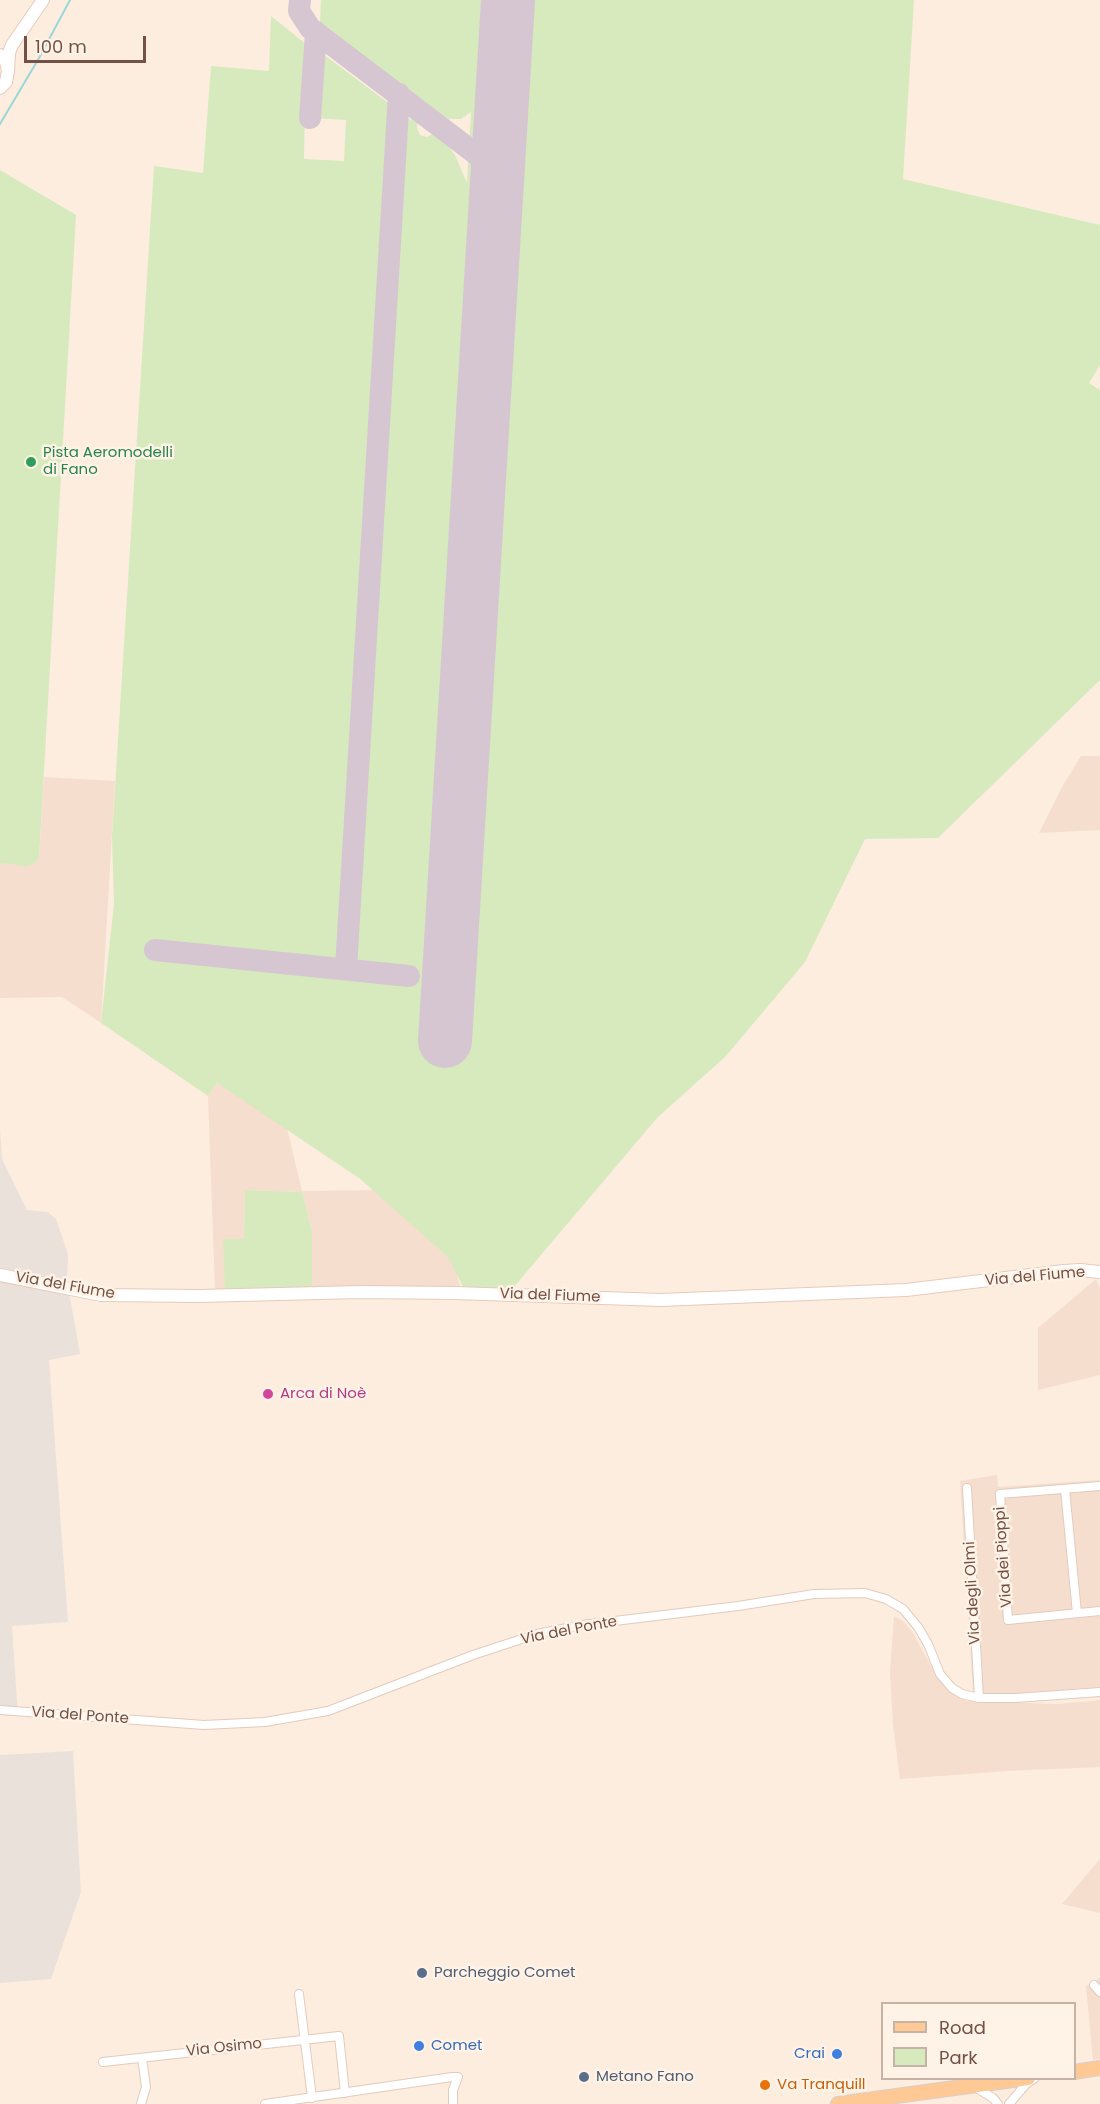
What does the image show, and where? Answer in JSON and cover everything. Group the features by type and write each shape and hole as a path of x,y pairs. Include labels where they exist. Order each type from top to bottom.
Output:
{"main road":[{"path":"1076,2072 1100,2068"},
{"path":"838,2104 1018,2080"}],"street":[{"path":"0,88 6,82 9,53 19,33 43,0"},
{"path":"0,47 19,33"},
{"path":"0,55 6,61 8,72"},
{"name":"Via del Fiume","path":"0,1275 101,1295 199,1296 384,1292 661,1300 897,1291 1058,1271 1100,1272"},
{"path":"1100,1486 1065,1489 1077,1614 1100,1611"},
{"name":"Via degli Olmi","path":"967,1488 979,1698"},
{"name":"Via dei Pioppi","path":"1065,1489 1000,1494 1008,1620 1077,1614"},
{"name":"Via del Ponte","path":"0,1710 204,1725 265,1722 328,1711 473,1655 537,1634 582,1625 738,1606 814,1594 865,1593 886,1599 903,1608 918,1626 940,1674 952,1688 962,1694 979,1698 1016,1698 1100,1692"},
{"path":"299,1994 312,2098"},
{"name":"Via Osimo","path":"103,2062 339,2036 345,2093"},
{"path":"141,2104 146,2087 142,2058"},
{"path":"265,2104 458,2077 453,2090 453,2104"},
{"path":"441,2079 453,2090"},
{"path":"1009,2104 1026,2084 1033,2080"},
{"path":"971,2085 993,2098 998,2104"}],"shaded area":[{"path":"1081,756 1100,756 1100,830 1039,833 1062,787"},
{"path":"44,777 115,781 101,1023 62,997 0,998 0,863 26,865 39,857"},
{"path":"217,1083 286,1124 302,1191 376,1190 442,1247 454,1265 460,1286 312,1288 312,1231 302,1192 245,1190 244,1240 225,1290 215,1291 208,1096"},
{"path":"0,1129 2,1159 27,1210 48,1212 56,1219 68,1254 67,1280 80,1354 49,1360 68,1622 12,1626 18,1716 0,1715"},
{"path":"1096,1279 1100,1289 1100,1375 1038,1390 1038,1328"},
{"path":"997,1475 998,1487 1100,1480 1100,1687 1009,1694 973,1693 960,1481"},
{"path":"894,1616 903,1621 913,1633 937,1677 954,1694 966,1701 1058,1704 1100,1700 1100,1767 900,1779 893,1725 890,1672"},
{"path":"73,1751 81,1892 51,1979 0,1983 0,1755"},
{"path":"1100,1859 1100,1913 1062,1904"},
{"path":"1100,1978 1100,2059 1093,2060 1086,1986"}],"green space":[{"path":"321,0 914,0 903,179 1100,225 1100,365 1089,383 1100,390 1100,680 938,838 865,839 805,962 726,1056 657,1118 513,1288 465,1291 448,1257 359,1178 217,1083 208,1096 101,1023 114,904 112,836 154,166 203,173 211,66 269,71 271,16 306,44 304,159 344,161 346,120 310,118 315,48 411,120 411,117 418,122 417,128 420,135 427,137 434,133 443,139 455,155 467,183 471,112 461,119 449,119 442,115 320,23"},
{"name":"Pista Aeromodelli di Fano","path":"0,170 76,215 39,857 35,863 26,866 0,863"},
{"path":"245,1190 302,1192 312,1231 312,1288 225,1290 223,1239 244,1239"}],"waterway":[{"path":"0,124 70,0"}],"taxiway":[{"path":"300,0 299,11 310,28 497,170"},
{"path":"310,118 316,32"},
{"path":"346,968 399,94"},
{"path":"155,950 409,976"}],"runway":[{"path":"445,1041 508,0"}],"place":[{"name":"Pista Aeromodelli di Fano","path":"31,462"},
{"name":"Arca di Noè","path":"268,1394"},
{"name":"Parcheggio Comet","path":"422,1973"},
{"name":"Comet","path":"419,2046"},
{"name":"Crai","path":"837,2054"},
{"name":"Metano Fano","path":"584,2077"},
{"name":"Va Tranquill","path":"765,2085"}]}
